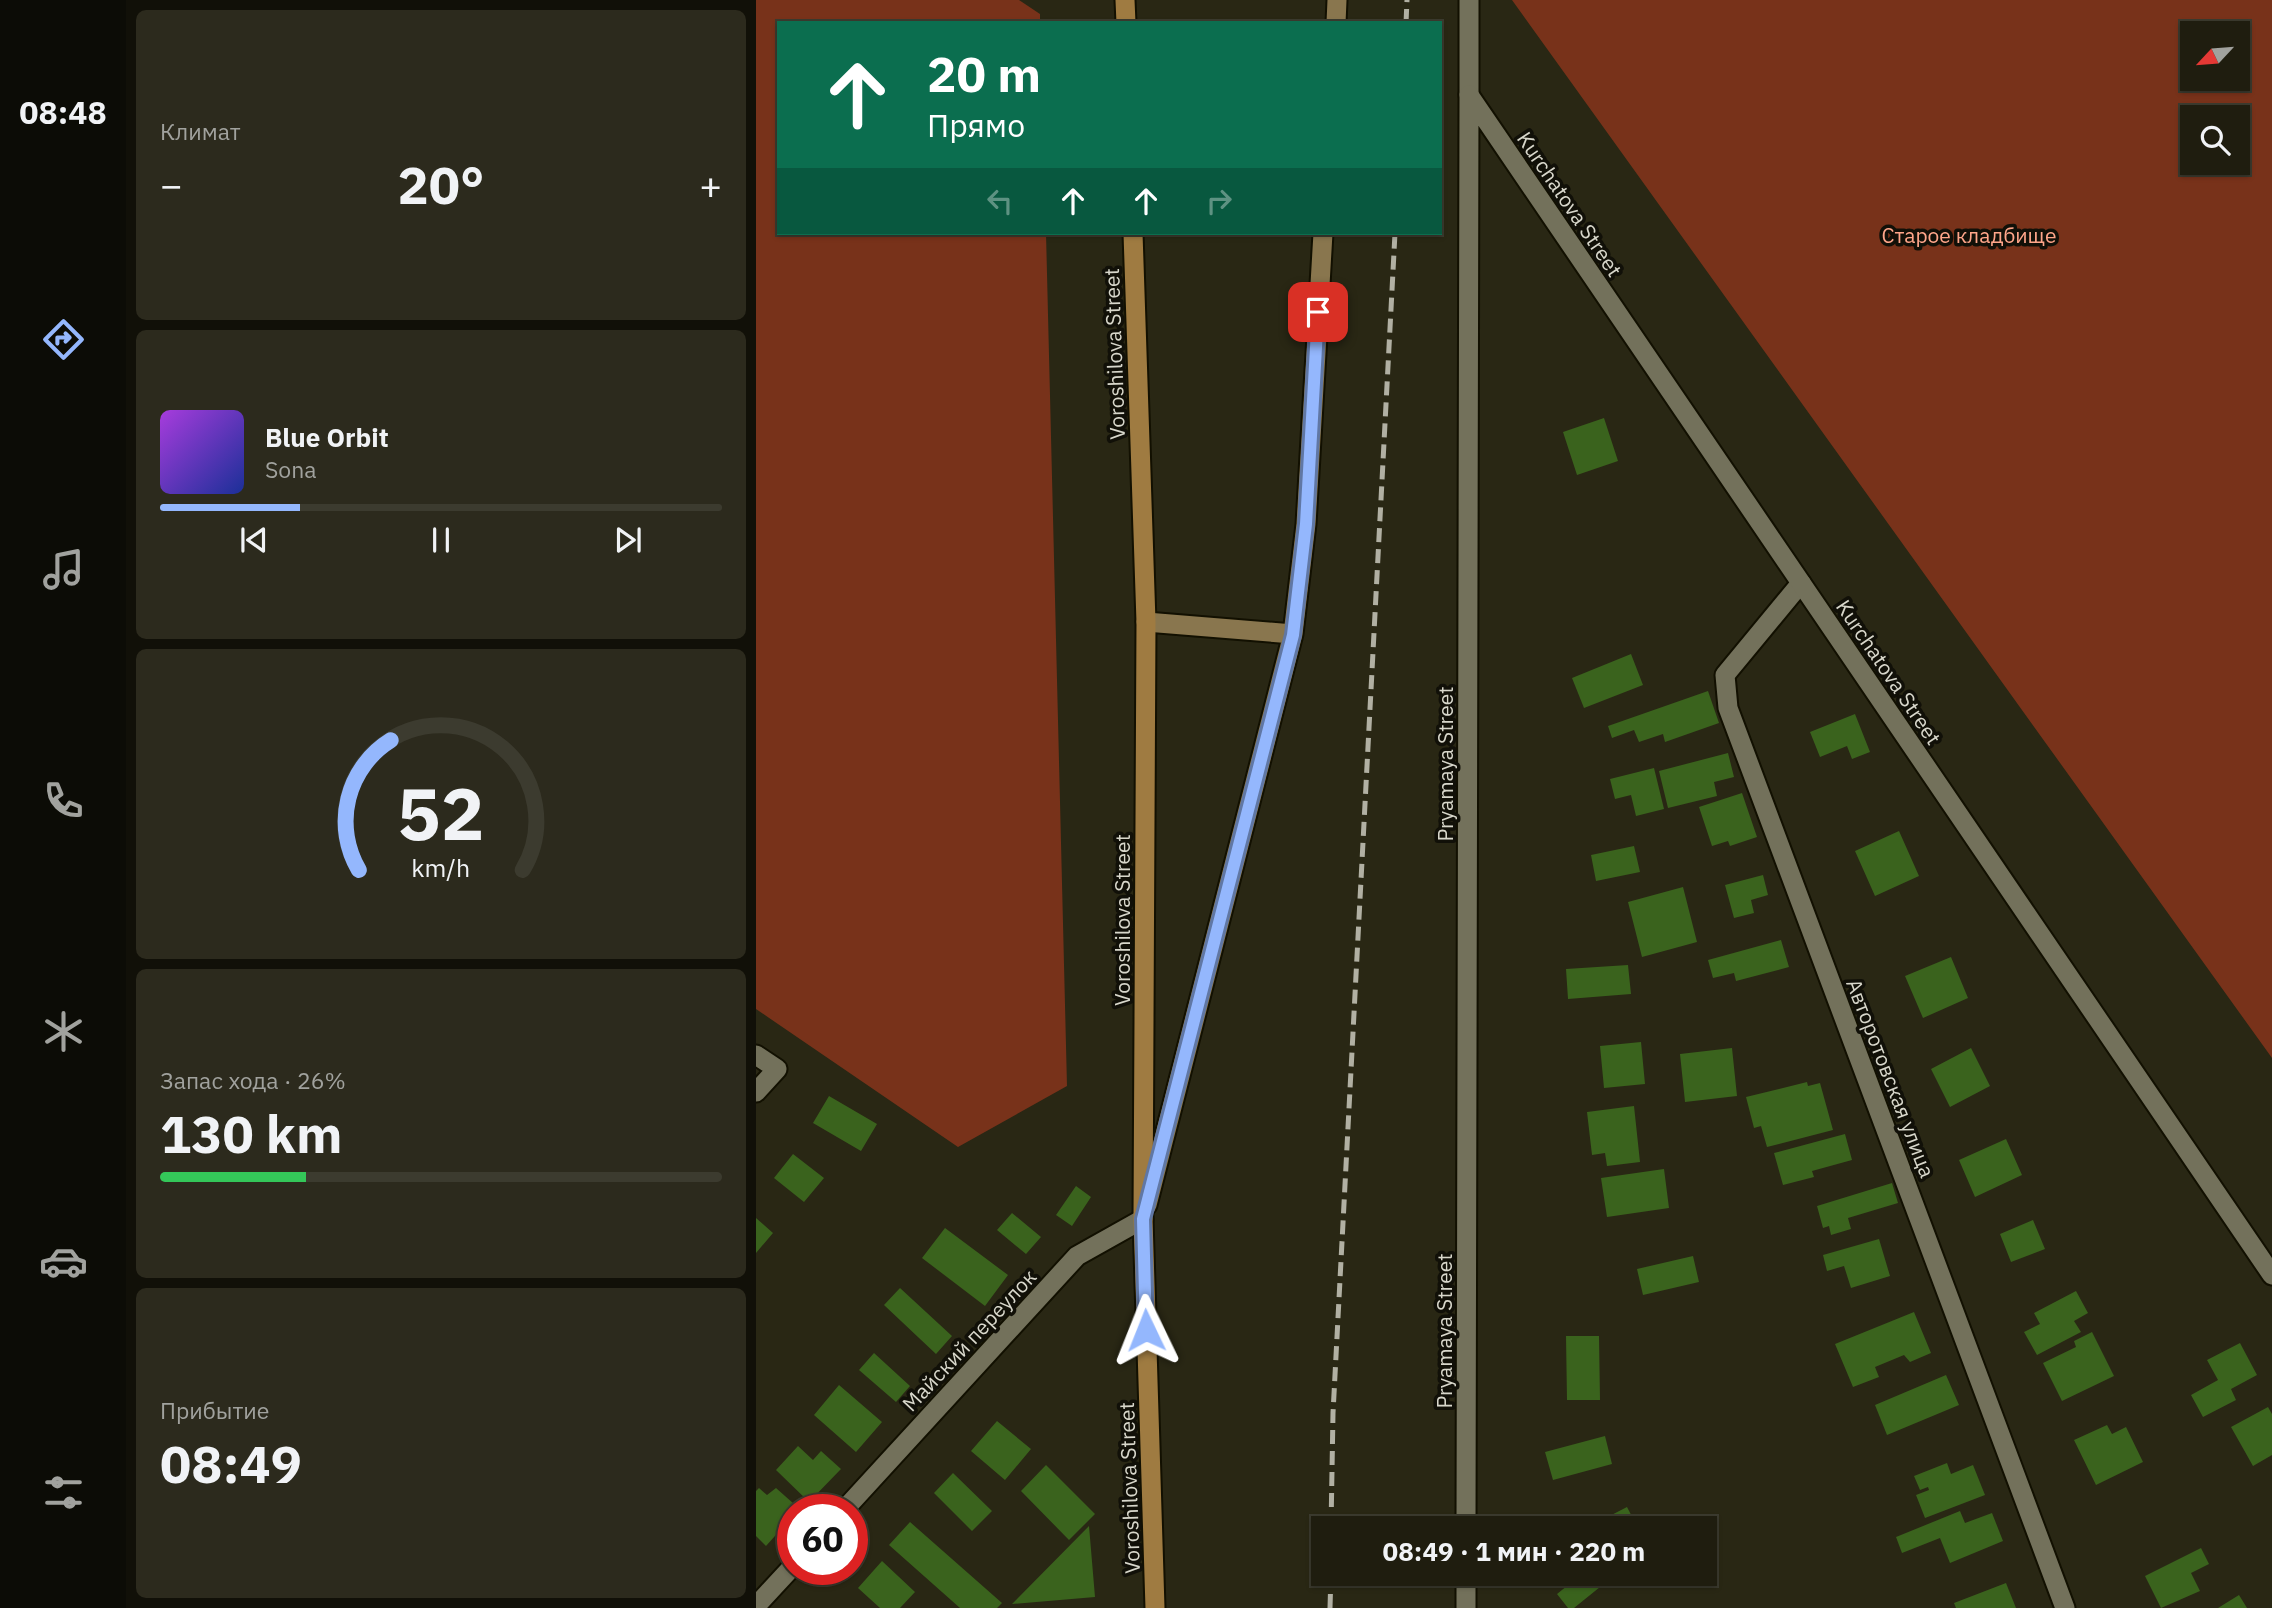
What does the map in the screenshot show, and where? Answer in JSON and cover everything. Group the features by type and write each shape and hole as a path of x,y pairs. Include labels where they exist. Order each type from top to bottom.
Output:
{"main road":[{"path":"1125,0 1126,21"},
{"path":"1336,21 1337,0"},
{"name":"Voroshilova Street","path":"1133,235 1146,622 1143,1219 1155,1608"},
{"path":"1143,1219 1293,635 1306,524 1323,235"},
{"path":"1146,622 1293,635"}],"street":[{"name":"Pryamaya Street","path":"1466,1516 1469,0"},
{"name":"Kurchatova Street","path":"1469,95 2272,1275"},
{"name":"Авторотовская улица","path":"1801,583 1725,675 1728,708 2065,1608"},
{"path":"756,1055 777,1069 756,1092"},
{"name":"Майский переулок","path":"859,1494 1077,1256 1143,1219"},
{"path":"756,1606 777,1583"},
{"path":"1466,1586 1466,1608"}],"green space":[{"path":"756,0 1019,0 1040,14 1040,21 777,21 777,235 1046,235 1067,1086 958,1147 756,1009"},
{"name":"Старое кладбище","path":"1512,0 2272,0 2272,1058"}],"building":[{"path":"1604,418 1618,461 1577,475 1563,432"},
{"path":"1631,654 1643,685 1584,708 1572,678"},
{"path":"1708,691 1719,723 1665,742 1663,734 1639,742 1634,730 1612,738 1608,726"},
{"path":"1855,714 1870,752 1852,759 1847,746 1820,757 1810,732"},
{"path":"1728,753 1734,777 1714,782 1717,796 1668,808 1659,771"},
{"path":"1654,768 1664,809 1636,816 1631,795 1615,799 1610,779"},
{"path":"1742,793 1757,837 1730,846 1728,841 1712,846 1699,807"},
{"path":"1899,831 1919,876 1875,896 1855,851"},
{"path":"1634,846 1640,872 1596,881 1591,855"},
{"path":"1763,875 1768,895 1751,900 1754,913 1734,918 1725,885"},
{"path":"1683,887 1697,942 1642,957 1628,902"},
{"path":"1781,940 1789,967 1736,981 1734,973 1713,978 1708,960"},
{"path":"1951,957 1968,998 1923,1018 1905,976"},
{"path":"1628,965 1631,994 1568,999 1566,969"},
{"path":"1641,1042 1645,1084 1604,1088 1600,1046"},
{"path":"1732,1048 1737,1096 1685,1102 1680,1054"},
{"path":"1971,1048 1990,1086 1950,1107 1931,1069"},
{"path":"1807,1082 1808,1086 1820,1083 1833,1130 1767,1147 1761,1126 1754,1128 1746,1097"},
{"path":"829,1096 877,1124 861,1151 813,1123"},
{"path":"1634,1106 1640,1162 1607,1166 1605,1153 1592,1155 1587,1112"},
{"path":"1845,1134 1852,1160 1812,1171 1814,1177 1783,1185 1774,1153"},
{"path":"2006,1139 2022,1175 1975,1197 1959,1160"},
{"path":"793,1154 824,1178 804,1202 774,1178"},
{"path":"1664,1169 1669,1208 1607,1217 1601,1178"},
{"path":"1892,1183 1898,1203 1848,1218 1851,1229 1831,1235 1829,1226 1823,1228 1817,1206"},
{"path":"1076,1186 1091,1197 1072,1226 1056,1215"},
{"path":"1012,1213 1041,1237 1026,1254 997,1230"},
{"path":"756,1218 773,1233 756,1253"},
{"path":"2033,1220 2045,1249 2011,1262 2000,1234"},
{"path":"945,1228 1008,1275 985,1306 922,1258"},
{"path":"1879,1239 1890,1276 1851,1288 1844,1266 1827,1271 1823,1255"},
{"path":"1693,1256 1699,1282 1643,1295 1637,1269"},
{"path":"900,1288 952,1336 936,1354 884,1305"},
{"path":"2076,1291 2088,1313 2074,1321 2081,1332 2037,1355 2024,1332 2040,1324 2034,1313"},
{"path":"1914,1312 1931,1353 1910,1362 1904,1355 1875,1367 1879,1377 1853,1387 1835,1344"},
{"path":"2092,1332 2114,1376 2062,1401 2043,1363 2076,1347 2074,1341"},
{"path":"1566,1336 1599,1336 1600,1400 1567,1400"},
{"path":"2240,1343 2257,1375 2231,1389 2236,1400 2203,1417 2191,1395 2218,1380 2207,1360"},
{"path":"874,1353 910,1386 896,1402 859,1370"},
{"path":"1946,1375 1959,1405 1887,1435 1875,1405"},
{"path":"839,1385 882,1422 856,1452 814,1415"},
{"path":"2268,1407 2272,1414 2272,1455 2253,1466 2231,1427"},
{"path":"997,1421 1031,1449 1005,1480 971,1451"},
{"path":"2107,1425 2112,1434 2126,1427 2143,1462 2096,1485 2074,1440"},
{"path":"1605,1436 1612,1464 1553,1480 1545,1452"},
{"path":"798,1446 813,1460 821,1451 841,1469 817,1494 801,1494 776,1470"},
{"path":"1947,1463 1951,1474 1973,1465 1985,1495 1925,1518 1916,1495 1929,1490 1928,1487 1920,1490 1914,1476"},
{"path":"1046,1465 1095,1514 1069,1540 1021,1491"},
{"path":"953,1473 992,1511 972,1531 934,1493"},
{"path":"759,1488 767,1495 776,1488 783,1494 777,1494 777,1534 766,1546 756,1536 756,1491"},
{"path":"1627,1507 1632,1516 1610,1516"},
{"path":"1960,1511 1965,1523 1992,1513 2003,1541 1950,1563 1940,1538 1902,1553 1896,1537"},
{"path":"910,1522 1002,1603 997,1608 960,1608 889,1545"},
{"path":"1089,1526 1095,1597 1012,1604"},
{"path":"2201,1548 2209,1564 2191,1573 2200,1591 2161,1608 2145,1576"},
{"path":"882,1561 915,1592 900,1608 880,1608 858,1588 861,1585 868,1585 868,1577"},
{"path":"2006,1583 2016,1608 1956,1608 1954,1603"},
{"path":"1567,1586 1600,1587 1574,1608 1568,1608 1557,1594"},
{"path":"2239,1595 2247,1608 2218,1608"}],"railway":[{"path":"1406,21 1407,0"},
{"path":"1331,1516 1333,1413 1395,235"},
{"path":"1330,1608 1331,1586"}],"route":[{"path":"1146,1330 1143,1219 1293,635 1306,524 1318,312"}]}
